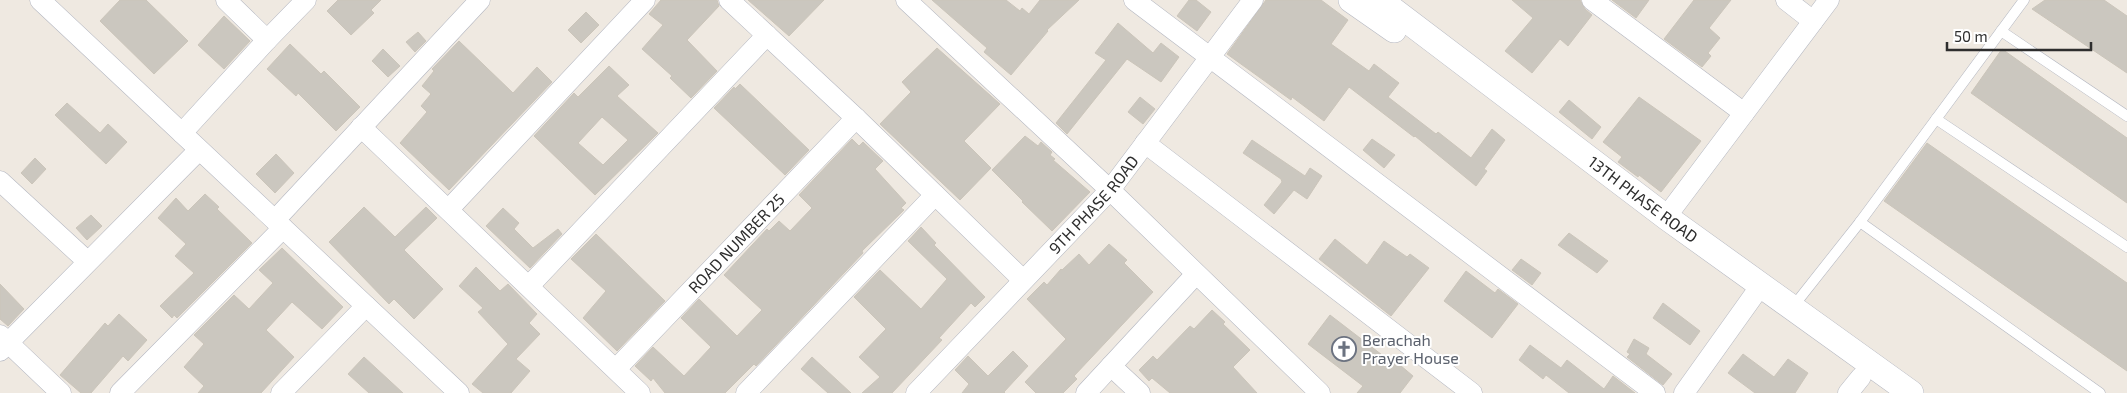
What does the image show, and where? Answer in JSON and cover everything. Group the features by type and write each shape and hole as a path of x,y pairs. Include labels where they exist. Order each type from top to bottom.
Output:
{"street":[{"path":"40,0 459,393"},
{"path":"226,0 267,40"},
{"path":"182,133 306,0"},
{"path":"120,393 279,224 361,127 480,0"},
{"path":"449,209 645,0"},
{"path":"729,0 856,118 1023,280"},
{"path":"906,0 1110,190 1320,393"},
{"path":"1134,0 1655,393"},
{"name":"9TH PHASE ROAD","path":"916,393 1110,190 1253,0"},
{"name":"13TH PHASE ROAD","path":"1351,0 1754,295 1854,385 1881,393"},
{"name":"13TH PHASE ROAD","path":"1380,0 1666,217 1910,393"},
{"path":"1592,0 1744,113"},
{"path":"1786,0 1813,21"},
{"path":"1666,217 1829,0"},
{"path":"529,286 767,35"},
{"name":"ROAD NUMBER 25","path":"616,369 856,118"},
{"path":"361,127 640,393"},
{"path":"1145,143 1472,393"},
{"path":"61,393 3,343 199,150"},
{"path":"0,182 87,261"},
{"path":"746,393 935,195"},
{"path":"1086,393 1196,274"},
{"path":"1684,393 1754,295"},
{"path":"281,393 366,306"},
{"path":"1111,366 1140,393"}],"lane":[{"path":"1792,308 1860,222 2024,0"},
{"path":"2001,31 2127,116"},
{"path":"1936,119 2127,247"},
{"path":"1860,222 2100,393"}],"building":[{"path":"120,0 146,0 188,41 154,74 100,21"},
{"path":"338,0 381,0 371,10 374,13 351,35 327,11"},
{"path":"661,0 717,0 719,6 687,40 717,71 691,98 670,78 672,76 642,49 663,25 649,14"},
{"path":"748,0 824,0 789,36"},
{"path":"932,0 1006,0 1020,11 1022,8 1029,14 1040,0 1079,0 1047,30 1011,75 984,52 987,48"},
{"path":"1189,0 1196,0 1211,12 1197,31 1177,16"},
{"path":"1266,0 1321,0 1348,20 1331,44 1369,71 1374,64 1399,83 1388,97 1471,158 1492,129 1505,140 1484,169 1487,171 1476,186 1415,136 1349,87 1324,121 1292,97 1291,100 1227,54"},
{"path":"1512,0 1580,0 1585,9 1592,15 1568,46 1560,39 1532,73 1505,51 1533,18"},
{"path":"1612,0 1649,0 1636,18"},
{"path":"1694,0 1731,0 1709,28 1720,38 1708,53 1711,56 1702,67 1664,39"},
{"path":"2045,0 2104,0 2127,16 2127,73 2032,9"},
{"path":"586,12 599,25 581,43 568,30"},
{"path":"224,16 250,41 224,69 198,45"},
{"path":"1118,23 1153,53 1161,43 1179,57 1161,82 1127,59 1067,134 1056,123 1106,60 1095,53"},
{"path":"418,32 426,41 415,52 406,42"},
{"path":"459,41 513,93 537,67 552,82 449,190 400,143 427,112 421,106 431,94 422,86 434,71 432,69"},
{"path":"290,44 321,74 324,71 360,107 336,131 298,93 296,96 267,69"},
{"path":"937,48 1000,104 964,141 991,168 960,200 880,124 911,92 902,82"},
{"path":"383,49 400,66 388,77 372,61"},
{"path":"2002,49 2127,138 2127,203 1971,93"},
{"path":"609,66 629,85 617,96 658,133 595,195 534,136 574,93 578,97","holes":["602,117 628,140 603,165 578,143"]},
{"path":"740,84 809,150 785,175 714,108 734,87 735,89"},
{"path":"1140,97 1155,109 1143,124 1128,112"},
{"path":"1639,97 1701,141 1661,192 1618,162 1622,157 1603,142"},
{"path":"1569,100 1601,127 1592,139 1559,112"},
{"path":"67,103 100,133 108,124 127,142 106,164 55,115"},
{"path":"1025,136 1038,146 1041,142 1052,152 1050,155 1055,159 1053,160 1090,192 1052,231 992,170"},
{"path":"852,139 859,146 863,142 883,161 875,169 906,203 901,208 904,210 862,251 863,253 756,366 754,364 725,393 665,393 653,378 651,381 635,366 653,347 684,376 711,347 681,318 699,299 737,336 762,310 724,275 767,229 769,231 779,221 790,231 812,208 799,195"},
{"path":"1372,139 1395,155 1384,168 1363,150"},
{"path":"1252,140 1305,176 1310,168 1322,176 1307,199 1294,190 1274,214 1264,205 1282,182 1281,179 1243,153"},
{"path":"1927,143 2127,283 2127,371 1884,201"},
{"path":"276,154 294,173 275,193 256,174"},
{"path":"35,158 46,169 32,184 21,173"},
{"path":"205,194 219,207 217,209 252,243 177,318 174,315 172,318 160,306 194,273 175,256 186,244 158,218 176,198 188,211"},
{"path":"364,207 395,237 426,207 437,218 404,250 443,289 414,319 394,299 389,304 329,242"},
{"path":"503,208 519,223 514,229 533,248 558,229 562,234 530,268 486,226"},
{"path":"91,215 102,226 87,240 76,228"},
{"path":"921,227 936,243 934,245 985,297 975,307 971,303 939,338 942,340 892,393 862,393 880,377 859,357 886,329 854,297 880,270 921,309 947,279 908,241"},
{"path":"1569,233 1608,261 1597,273 1558,245"},
{"path":"596,234 665,301 617,351 583,318 606,291 571,259"},
{"path":"1335,239 1367,265 1384,241 1407,257 1410,254 1429,268 1391,316 1319,259"},
{"path":"1109,244 1127,260 1124,263 1153,292 1074,376 1077,379 1063,393 1036,393 1025,382 1066,339 1027,299 1044,282 1047,285 1061,269 1079,254 1089,265"},
{"path":"282,248 343,307 322,329 292,302 266,330 294,357 261,393 198,393 204,386 184,367 204,344 194,335 234,295 249,309 273,283 259,270"},
{"path":"1521,259 1541,273 1532,285 1512,270"},
{"path":"476,267 500,291 508,284 537,314 529,323 540,334 516,359 530,371 511,393 483,393 472,384 508,344 478,312 483,308 459,286"},
{"path":"1466,271 1495,293 1498,289 1518,304 1492,338 1444,301"},
{"path":"0,284 24,309 8,326 0,319"},
{"path":"1663,303 1700,331 1690,345 1653,318"},
{"path":"1212,310 1225,322 1223,324 1250,350 1233,367 1257,393 1170,393 1152,378 1149,381 1139,370 1153,356 1157,360 1190,326 1194,329"},
{"path":"119,314 147,340 128,361 123,356 91,393 81,393 60,375 105,323 108,326"},
{"name":"Berachah Prayer House","path":"1330,315 1386,358 1388,355 1413,376 1400,393 1357,393 1363,386 1308,344"},
{"path":"1634,339 1649,348 1646,354 1672,374 1663,385 1627,357 1630,354 1627,352"},
{"path":"1530,345 1561,368 1567,360 1604,389 1613,376 1635,393 1569,393 1546,375 1543,379 1519,360"},
{"path":"1013,351 1028,366 1005,393 962,393 969,384 955,370 968,356 988,376"},
{"path":"1743,354 1774,377 1788,359 1808,373 1795,393 1755,393 1728,373"},
{"path":"364,357 403,393 369,393 348,374"},
{"path":"812,357 851,393 828,393 801,369"}],"place":[{"name":"Berachah Prayer House","path":"1344,349"}]}
